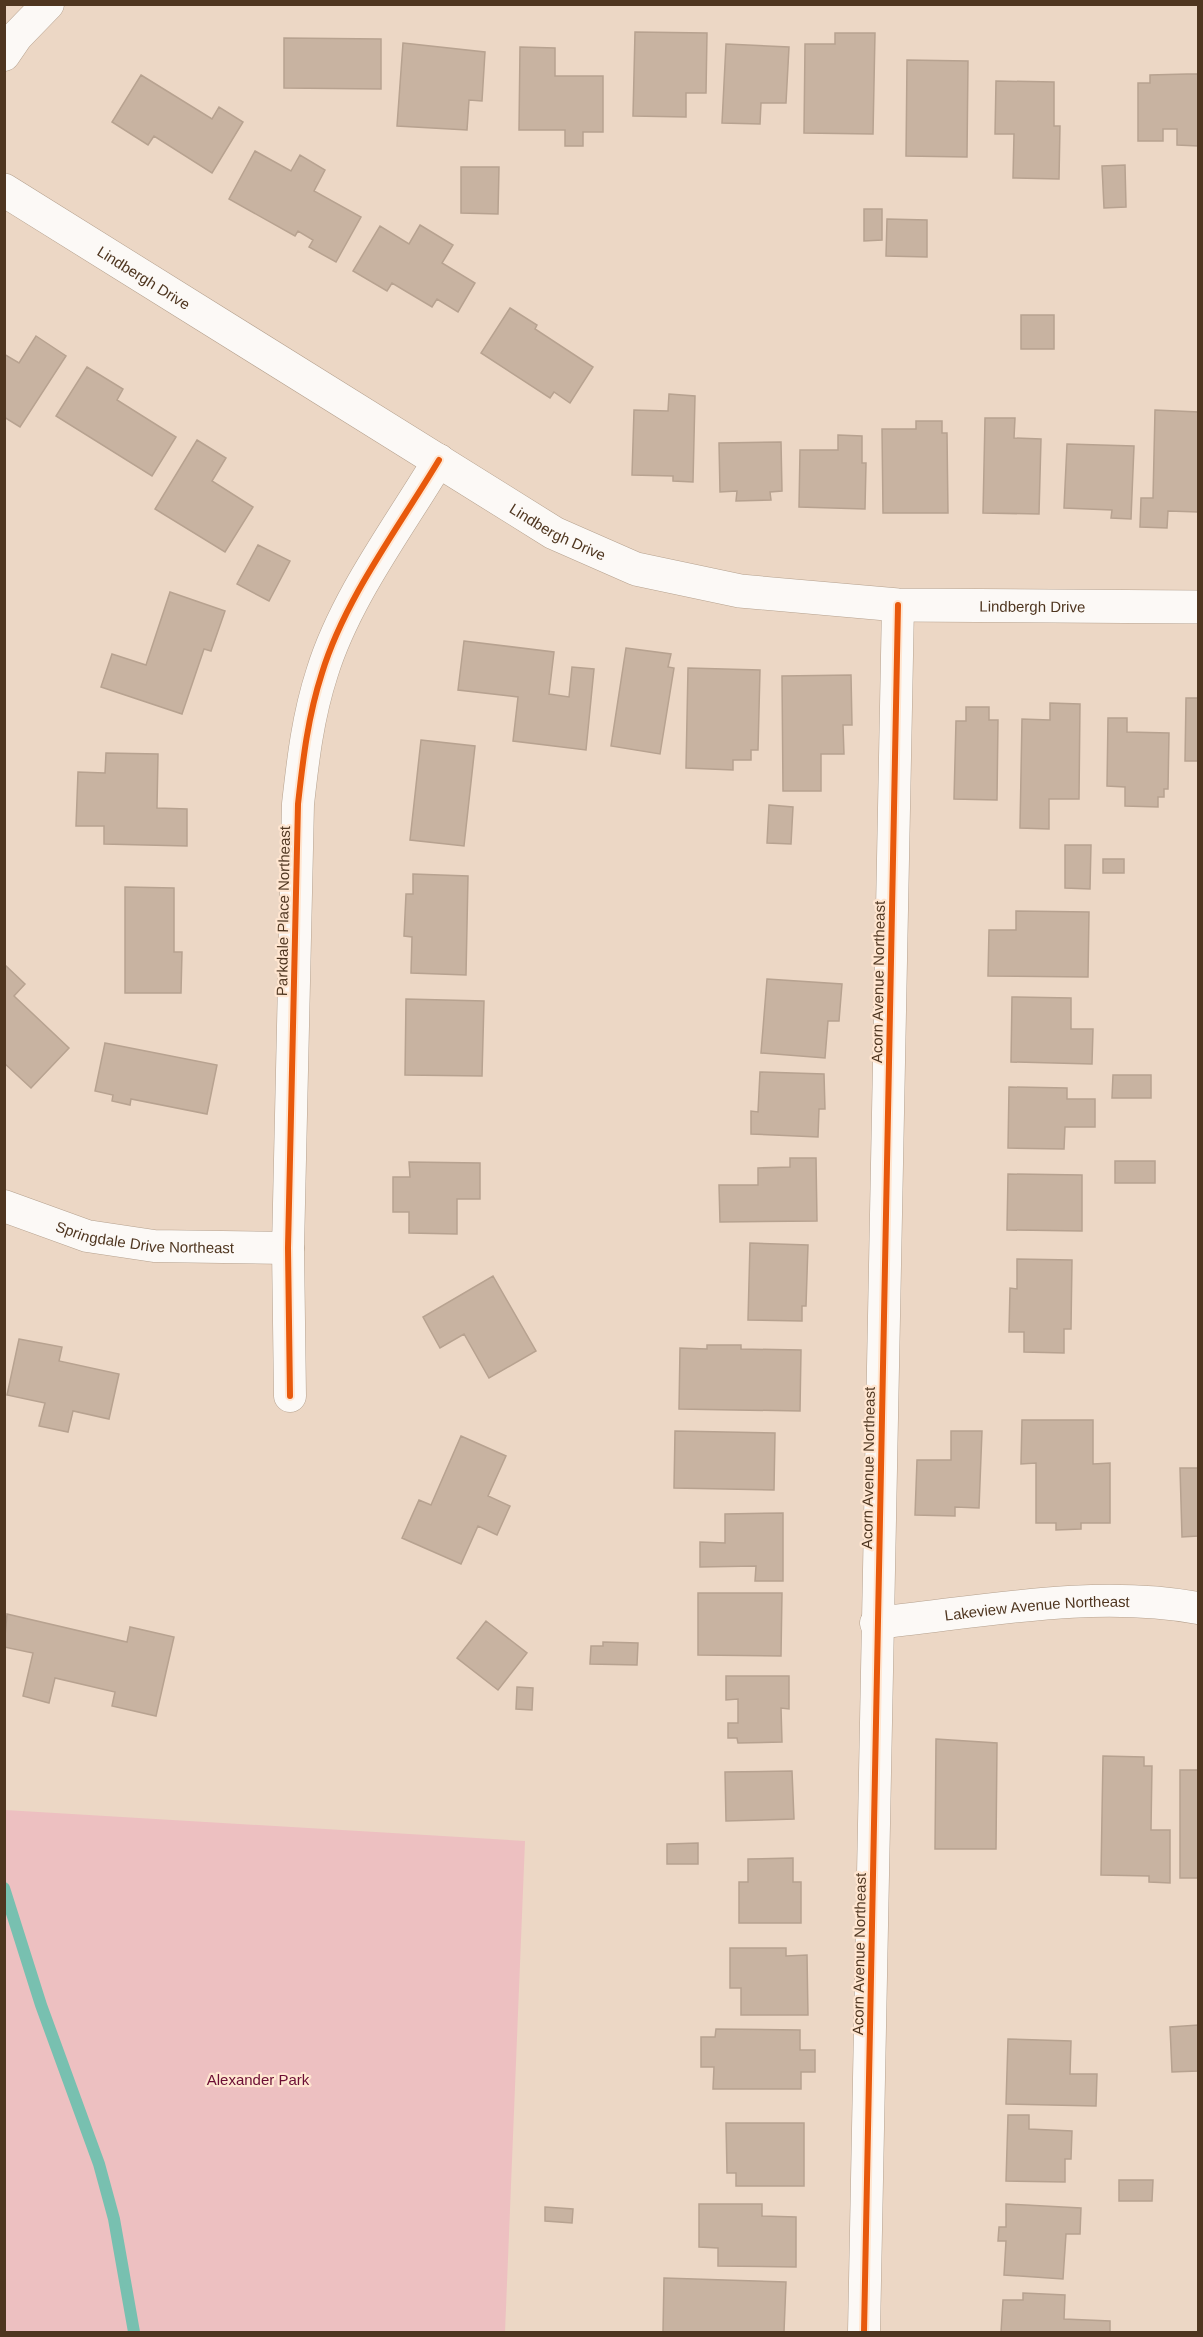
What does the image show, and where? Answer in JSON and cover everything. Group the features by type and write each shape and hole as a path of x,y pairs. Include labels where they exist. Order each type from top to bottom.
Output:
{"main road":[{"name":"Lindbergh Drive","path":"4,189 554,533 636,569 740,591 898,605 1198,607"}],"street":[{"path":"4,55 17,36 48,4"},
{"name":"Parkdale Place Northeast","path":"290,1396 288,1248 298,804 306,733 322,671 347,613 439,460"},
{"name":"Acorn Avenue Northeast","path":"864,2332 876,1623 898,605"},
{"name":"Springdale Drive Northeast","path":"4,1206 87,1236 154,1246 288,1248"},
{"name":"Lakeview Avenue Northeast","path":"876,1623 1080,1601 1176,1604 1198,1608"}],"green space":[{"name":"Alexander Park","path":"5,1810 525,1841 505,2332 5,2332"}],"building":[{"path":"635,32 707,33 706,93 686,93 686,117 633,116"},
{"path":"835,33 875,33 873,134 804,133 805,44 835,44"},
{"path":"284,38 381,39 381,89 284,88"},
{"path":"403,43 485,52 482,101 469,100 467,130 397,126"},
{"path":"726,44 789,47 786,103 761,103 760,124 722,123"},
{"path":"520,47 555,48 555,76 603,76 603,132 583,132 583,146 565,146 565,130 519,130"},
{"path":"907,60 968,61 967,157 906,156"},
{"path":"1198,74 1198,146 1177,145 1177,129 1163,129 1163,141 1138,141 1138,83 1150,83 1150,75"},
{"path":"141,75 212,119 219,107 243,122 212,173 154,136 148,145 112,122"},
{"path":"996,81 1054,82 1054,126 1060,126 1059,179 1013,178 1014,134 995,134"},
{"path":"255,151 291,171 300,155 325,170 314,191 361,217 336,262 309,247 313,240 298,231 295,236 229,199"},
{"path":"1125,165 1126,207 1104,208 1102,166"},
{"path":"461,167 499,167 498,214 461,213"},
{"path":"864,209 882,209 882,240 864,241"},
{"path":"887,219 927,220 927,257 886,256"},
{"path":"420,225 453,245 442,263 475,283 458,312 437,299 432,307 392,283 387,291 353,271 380,226 409,244"},
{"path":"510,308 537,325 535,329 593,367 570,403 554,392 550,398 481,353"},
{"path":"1021,315 1054,315 1054,349 1021,349"},
{"path":"36,336 66,356 20,427 4,417 4,354 19,363"},
{"path":"87,367 123,389 117,400 176,437 152,476 56,416"},
{"path":"669,394 695,396 693,482 673,481 673,476 632,475 634,410 668,411"},
{"path":"1155,410 1198,412 1198,512 1168,511 1167,528 1140,527 1141,498 1153,498"},
{"path":"985,418 1015,418 1014,438 1041,439 1039,514 983,513"},
{"path":"916,421 942,421 942,433 947,433 948,513 883,513 882,429 916,429"},
{"path":"838,435 862,436 862,463 866,463 865,509 799,507 800,450 838,450"},
{"path":"197,440 226,458 212,481 253,507 225,552 155,509"},
{"path":"781,442 782,491 770,492 771,500 736,501 737,491 720,492 719,443"},
{"path":"1067,444 1134,446 1131,519 1111,518 1112,510 1064,508"},
{"path":"258,545 290,561 269,601 237,584"},
{"path":"170,592 225,611 211,651 204,649 182,714 101,687 112,654 146,665"},
{"path":"464,641 554,652 549,694 569,697 572,667 594,669 586,750 513,741 518,697 458,690"},
{"path":"626,648 671,654 668,667 674,668 660,754 611,746"},
{"path":"688,668 760,670 758,750 751,750 751,760 733,760 733,770 686,768"},
{"path":"851,675 852,725 843,725 844,754 821,754 821,791 783,791 782,676"},
{"path":"1186,698 1198,698 1198,761 1185,761"},
{"path":"1050,703 1080,704 1079,799 1049,799 1049,829 1020,828 1022,719 1050,720"},
{"path":"966,707 989,707 989,720 998,720 997,800 954,799 956,721 966,721"},
{"path":"1108,718 1127,718 1127,732 1169,733 1168,789 1164,789 1164,797 1158,797 1158,807 1125,806 1125,787 1107,786"},
{"path":"421,740 475,746 464,846 410,840"},
{"path":"106,753 158,754 157,808 187,809 187,846 104,844 104,826 76,826 78,772 105,773"},
{"path":"769,805 793,807 791,844 767,843"},
{"path":"1065,845 1091,845 1090,889 1065,888"},
{"path":"1103,859 1124,859 1124,873 1103,873"},
{"path":"413,874 468,876 466,975 411,973 412,937 404,936 406,894 413,894"},
{"path":"125,887 174,888 174,952 182,952 181,993 125,993"},
{"path":"1016,911 1089,912 1088,977 988,976 989,930 1016,930"},
{"path":"4,964 25,984 14,996 69,1048 31,1088 4,1063"},
{"path":"767,979 842,984 839,1021 828,1021 825,1058 761,1053"},
{"path":"1012,997 1071,998 1071,1029 1093,1029 1092,1064 1011,1062"},
{"path":"406,999 484,1001 482,1076 405,1075"},
{"path":"105,1043 217,1065 207,1114 131,1099 130,1105 112,1101 113,1095 95,1091"},
{"path":"760,1072 824,1074 825,1109 819,1109 818,1137 751,1134 751,1111 758,1112"},
{"path":"1113,1075 1151,1075 1151,1098 1112,1098"},
{"path":"1009,1087 1067,1088 1067,1099 1095,1099 1095,1127 1065,1127 1064,1149 1008,1148"},
{"path":"790,1158 816,1158 817,1221 720,1222 719,1185 758,1185 758,1168 790,1167"},
{"path":"1115,1161 1155,1161 1155,1183 1115,1183"},
{"path":"409,1162 480,1163 480,1199 457,1199 457,1234 409,1233 409,1212 393,1212 393,1177 410,1177"},
{"path":"1008,1174 1082,1175 1082,1231 1007,1230"},
{"path":"750,1243 808,1245 806,1306 802,1306 802,1321 748,1320"},
{"path":"1017,1259 1072,1260 1071,1329 1064,1329 1064,1353 1024,1352 1024,1332 1009,1332 1010,1288 1017,1289"},
{"path":"493,1276 536,1351 489,1378 464,1334 440,1348 423,1317"},
{"path":"19,1339 62,1347 59,1361 119,1374 109,1419 73,1411 68,1432 39,1426 45,1403 7,1395"},
{"path":"707,1345 741,1345 741,1349 801,1350 800,1411 679,1409 680,1348 707,1349"},
{"path":"1022,1420 1093,1420 1093,1464 1110,1463 1110,1523 1081,1523 1081,1529 1056,1530 1056,1523 1036,1523 1036,1463 1021,1464"},
{"path":"675,1431 775,1433 774,1490 674,1488"},
{"path":"951,1431 982,1431 979,1508 955,1507 955,1516 915,1515 917,1460 951,1460"},
{"path":"461,1436 506,1456 488,1496 510,1506 497,1535 478,1526 461,1564 402,1538 419,1500 431,1505"},
{"path":"1180,1468 1198,1468 1198,1536 1182,1537"},
{"path":"783,1513 783,1581 755,1581 756,1566 700,1567 700,1542 725,1543 725,1514"},
{"path":"698,1593 782,1593 781,1656 698,1655"},
{"path":"7,1614 127,1642 130,1627 174,1637 156,1716 112,1706 115,1692 55,1678 49,1703 23,1696 33,1653 4,1647"},
{"path":"486,1621 527,1653 498,1690 457,1658"},
{"path":"603,1642 638,1643 637,1665 590,1664 591,1646 603,1646"},
{"path":"726,1676 789,1676 789,1709 781,1708 782,1742 738,1743 737,1738 728,1738 728,1723 738,1723 738,1699 726,1700"},
{"path":"517,1687 533,1688 532,1710 516,1709"},
{"path":"936,1739 997,1743 996,1849 935,1849"},
{"path":"1103,1756 1144,1757 1144,1766 1152,1766 1151,1830 1170,1830 1170,1883 1149,1882 1149,1876 1101,1875"},
{"path":"1180,1770 1198,1770 1198,1878 1180,1878"},
{"path":"792,1771 794,1819 726,1821 725,1772"},
{"path":"698,1843 698,1864 667,1864 667,1844"},
{"path":"793,1858 793,1882 801,1882 801,1923 739,1923 739,1882 748,1882 748,1859"},
{"path":"730,1948 786,1948 786,1956 807,1955 808,2015 741,2015 741,1988 730,1988"},
{"path":"1198,2025 1198,2071 1172,2072 1170,2027"},
{"path":"716,2029 800,2030 800,2050 815,2050 815,2072 801,2072 801,2089 713,2089 714,2067 701,2067 701,2037 715,2037"},
{"path":"1008,2039 1071,2041 1070,2074 1097,2074 1096,2106 1006,2104"},
{"path":"1008,2115 1029,2115 1029,2129 1072,2131 1071,2159 1065,2159 1065,2182 1006,2181"},
{"path":"726,2123 804,2123 804,2186 736,2186 736,2173 727,2173"},
{"path":"1119,2180 1153,2180 1152,2201 1119,2201"},
{"path":"699,2204 762,2204 762,2216 796,2217 796,2267 718,2266 718,2248 699,2247"},
{"path":"1006,2204 1081,2208 1080,2234 1066,2234 1063,2279 1004,2275 1006,2241 998,2241 999,2227 1006,2227"},
{"path":"545,2207 573,2209 572,2223 545,2221"},
{"path":"664,2278 786,2282 784,2332 663,2332"},
{"path":"1023,2293 1065,2295 1064,2319 1110,2321 1110,2332 1001,2332 1003,2300 1023,2300"}],"waterway":[{"path":"4,1888 41,2005 99,2164 114,2219 134,2332"}],"cycle path":[{"path":"290,1396 288,1248 298,804 307,738 322,673 344,618 374,564 439,460"},
{"path":"864,2332 898,605"}]}
